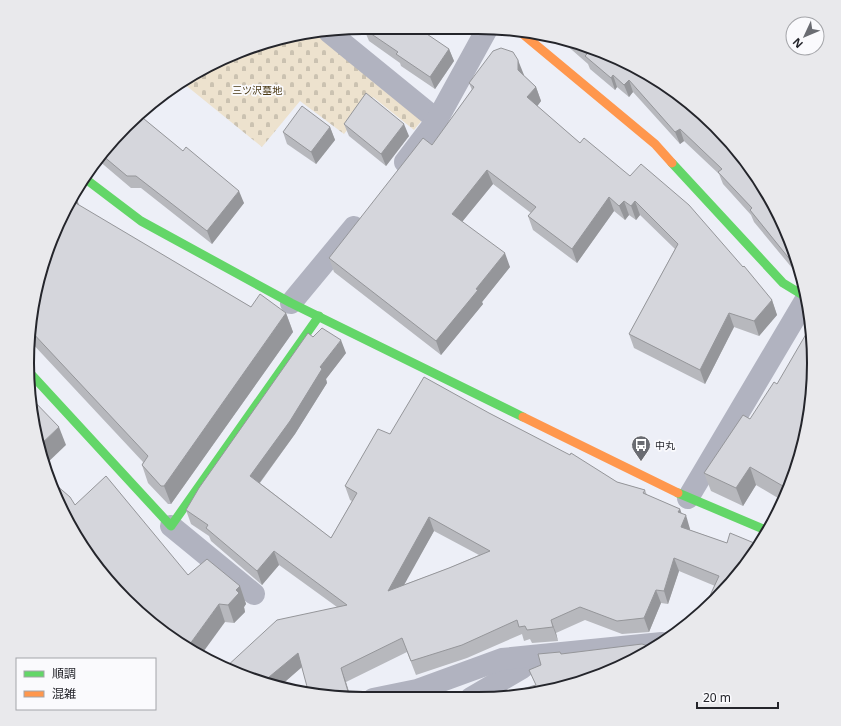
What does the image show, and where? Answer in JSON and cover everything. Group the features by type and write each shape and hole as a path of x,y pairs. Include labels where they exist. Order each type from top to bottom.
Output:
{"street":[{"path":"392,178 437,120 480,34"},
{"path":"334,36 437,120"},
{"path":"528,38 655,144 783,284 800,294"},
{"path":"88,181 141,221 291,303 688,498 763,528"},
{"path":"291,303 364,213"},
{"path":"688,498 802,305"},
{"path":"171,526 320,316"},
{"path":"35,378 171,526 254,594"},
{"path":"407,692 417,690 502,659 648,644"},
{"path":"481,692 522,668 537,656"}],"green space":[{"name":"三ツ沢墓地","path":"322,37 423,119 414,130 373,97 344,134 300,101 262,147 186,85 237,59 257,51 299,40"}],"building":[{"path":"371,34 427,34 449,49 430,77 396,54 398,52"},
{"path":"501,48 513,52 518,60 518,70 536,87 527,97 580,143 584,138 630,176 641,164 689,205 743,267 744,266 772,300 754,321 729,313 700,370 629,334 678,244 635,201 631,206 624,201 619,206 609,197 572,249 528,216 536,207 487,170 452,214 505,253 476,289 478,290 436,341 329,258 423,138 432,145 474,87 469,83 493,51"},
{"path":"583,51 624,68 661,89 711,130 752,180 773,217 791,261 750,210 752,208 718,172 722,169 680,129 675,132 629,80 624,85 613,75 611,78 585,56 587,54"},
{"path":"366,93 404,124 381,154 344,124"},
{"path":"302,106 330,127 311,152 283,132"},
{"path":"143,118 183,151 186,147 239,191 207,231 136,176 127,176 106,158 130,130"},
{"path":"75,203 251,307 260,294 286,313 164,486 161,486 142,465 148,456 35,336 40,299 51,257"},
{"path":"322,328 341,340 320,367 322,369 290,421 250,476 331,538 357,493 345,486 378,429 390,434 424,377 570,455 571,453 617,482 645,490 643,493 680,509 678,512 686,515 681,527 727,543 730,533 754,543 739,563 709,598 719,576 674,558 664,591 656,590 644,618 617,621 580,607 551,620 553,627 527,630 525,626 519,627 517,620 462,645 411,661 402,638 341,668 348,691 307,687 298,653 268,678 230,664 277,620 347,605 274,551 257,571 206,528 208,525 186,510 199,488 308,333 313,337","holes":["429,517 490,551 388,591"]},
{"path":"805,335 807,363 806,385 801,427 790,469 783,486 750,467 736,488 704,473 743,415 750,419 774,382 777,384"},
{"path":"37,404 59,427 44,442"},
{"path":"106,476 188,575 207,559 240,586 236,590 239,593 228,605 219,604 190,643 146,610 130,596 116,580 89,546 68,509 58,487 70,497 75,505"},
{"path":"642,644 646,645 624,658 584,675 542,686 524,689 536,685 529,670 541,665 538,654 560,652 561,654"}],"traffic: fast":[{"path":"672,163 783,283 800,293"},
{"path":"88,181 141,221 291,303 523,417"},
{"path":"35,378 171,526 319,316"},
{"path":"678,493 763,529"}],"traffic: slow":[{"path":"528,38 655,144 672,163"},
{"path":"523,417 678,493"}],"place":[{"name":"中丸","path":"641,462"}]}
